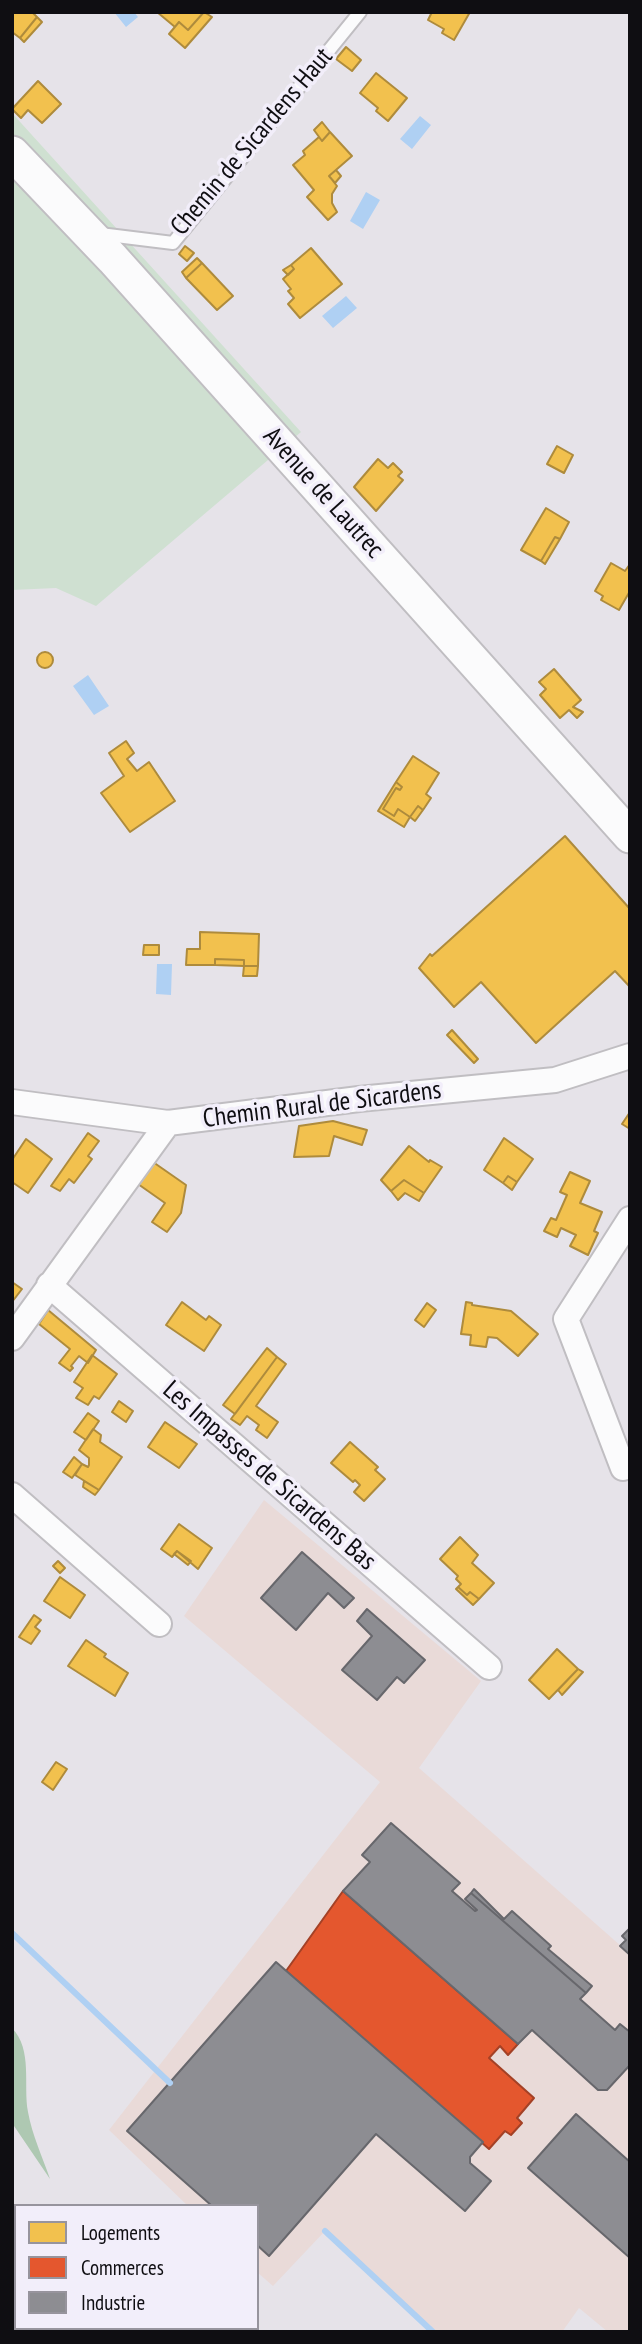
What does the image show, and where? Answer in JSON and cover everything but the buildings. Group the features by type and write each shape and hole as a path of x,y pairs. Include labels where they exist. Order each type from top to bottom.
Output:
{"main road":[{"name":"Avenue de Lautrec","path":"12,153 89,233 630,836"}],"street":[{"name":"Chemin Rural de Sicardens","path":"12,1102 168,1123 359,1099 555,1080 630,1056"},
{"path":"12,1338 168,1123"},
{"path":"623,1468 566,1319 630,1219"},
{"name":"Les Impasses de Sicardens Bas","path":"49,1285 489,1667"},
{"path":"12,1495 159,1624"}],"lane":[{"name":"Chemin de Sicardens Haut","path":"89,233 173,243 360,12"}],"shaded area":[{"path":"264,1500 481,1681 419,1768 630,1954 630,2332 608,2332 579,2308 562,2332 433,2332 325,2231 273,2286 259,2274 259,2204 186,2204 109,2130 380,1782 184,1616"}],"green space":[{"path":"12,113 301,432 96,606 56,588 12,590"},
{"path":"12,2028 23,2047 28,2112 50,2179 12,2123"}],"water":[{"path":"114,12 134,12 138,17 126,27"},
{"path":"420,116 431,125 412,149 400,139"},
{"path":"366,192 380,200 363,229 350,221"},
{"path":"346,296 357,308 333,328 322,316"},
{"path":"88,675 109,706 94,715 73,686"},
{"path":"157,964 172,964 171,995 156,994"}],"waterway":[{"path":"12,1933 170,2083"},
{"path":"325,2231 433,2332"}]}
